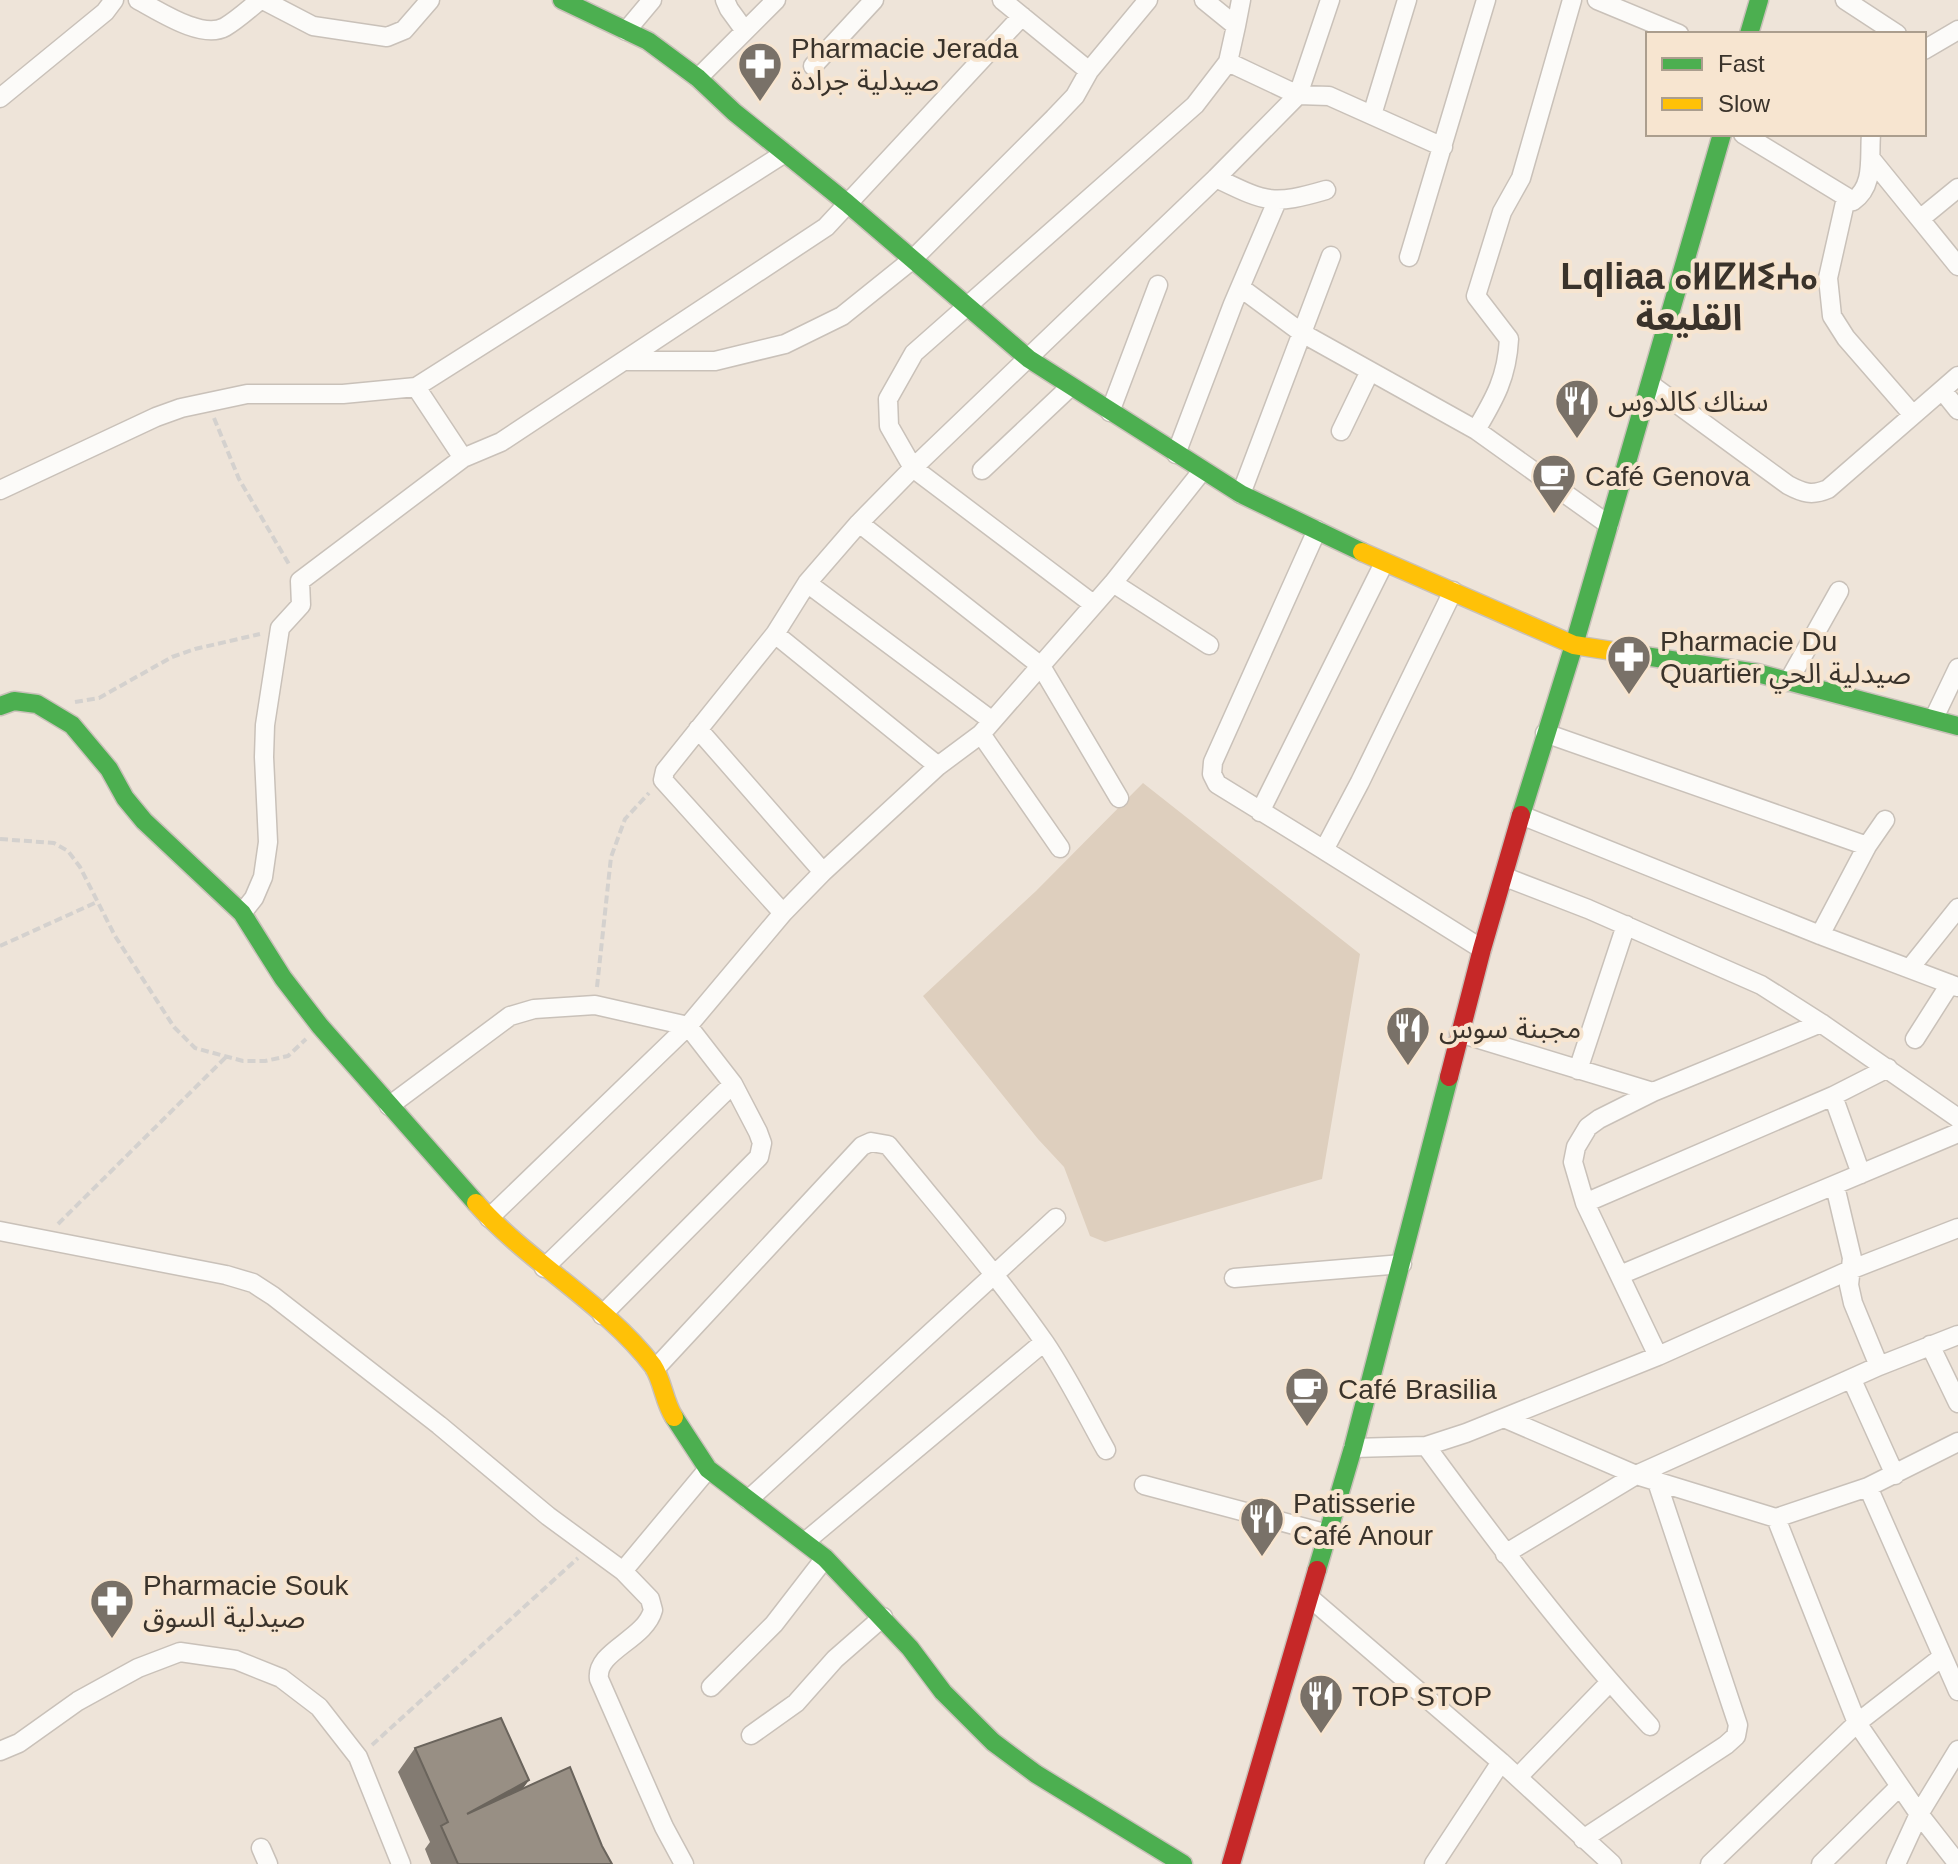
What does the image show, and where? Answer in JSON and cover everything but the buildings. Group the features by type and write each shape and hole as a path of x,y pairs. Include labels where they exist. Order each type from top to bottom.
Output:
{"street":[{"path":"0,98 105,12 114,0"},
{"path":"138,0 189,26 214,31 262,0 313,26 387,37 404,30 430,0"},
{"path":"562,0 648,41 698,78 734,112 969,305 1029,359 1241,494 1384,563 1574,645 1757,673 1958,726"},
{"path":"626,31 652,0"},
{"path":"725,0 745,31"},
{"path":"698,78 776,0"},
{"path":"813,66 874,0"},
{"path":"1002,0 1089,71"},
{"path":"626,361 715,361 785,344 842,316 913,259 1075,96 1089,71 1148,0"},
{"path":"1204,0 1236,26"},
{"path":"1093,604 913,468 889,426 888,399 914,353 1195,105 1228,62 1241,0"},
{"path":"783,913 663,780 665,771 775,634 807,583 859,523 1298,95 1330,0"},
{"path":"1372,115 1407,0"},
{"path":"1409,257 1486,0"},
{"path":"1476,430 1501,387 1508,364 1509,339 1476,296 1502,212 1521,178 1572,0"},
{"path":"1597,0 1674,32"},
{"path":"1750,32 1759,0"},
{"path":"1845,0 1894,32"},
{"path":"242,913 254,898 263,877 268,842 265,725 280,628 301,605 300,581 463,458 501,442 826,227 1022,16"},
{"path":"1926,49 1958,30"},
{"path":"1228,62 1298,95 1329,96 1443,147"},
{"path":"1231,1864 1353,1448 1482,949 1721,136"},
{"path":"1746,136 1853,201 1861,195 1872,160 1871,136"},
{"path":"0,490 181,408 247,394 343,394 416,387 785,153"},
{"path":"1872,160 1958,266"},
{"path":"1216,178 1261,200 1277,201 1326,190"},
{"path":"1920,219 1958,188"},
{"path":"1846,198 1828,278 1832,316 1846,338 1913,415"},
{"path":"1176,454 1277,201"},
{"path":"1241,494 1331,256"},
{"path":"1110,412 1158,285"},
{"path":"1241,288 1302,333 1476,430 1609,525"},
{"path":"1341,431 1370,371"},
{"path":"1650,384 1788,485 1802,493 1815,495 1828,489 1958,376"},
{"path":"416,387 463,458"},
{"path":"982,470 1070,387"},
{"path":"1942,390 1958,410"},
{"path":"489,1218 688,1026 783,913 823,872 938,766 986,727 1113,583 1202,471"},
{"path":"859,523 1041,666 1119,798"},
{"path":"1317,530 1213,762 1212,774 1217,784 1260,812 1482,949"},
{"path":"1260,812 1384,563"},
{"path":"807,583 986,727 1060,848"},
{"path":"1113,583 1209,645"},
{"path":"1324,850 1453,591"},
{"path":"1788,682 1839,591"},
{"path":"775,634 938,766"},
{"path":"1934,718 1958,668"},
{"path":"0,706 14,701 37,704 72,725 109,769 125,798 144,821 242,913 283,978 320,1026 489,1218 630,1340 655,1369 671,1413 708,1469 825,1558 883,1617 943,1692 993,1742 1036,1774 1183,1864"},
{"path":"698,729 823,872"},
{"path":"1545,733 1867,846"},
{"path":"1521,815 1820,935 1954,985 1915,1039"},
{"path":"1820,935 1867,846 1885,820"},
{"path":"1505,877 1626,925 1761,985 1958,1118"},
{"path":"1910,968 1958,908"},
{"path":"1578,1070 1626,925"},
{"path":"389,1106 510,1016 534,1009 595,1005 688,1026 733,1084 762,1143 759,1157 602,1315"},
{"path":"1658,1356 1585,1203 1573,1162 1583,1134 1599,1119 1653,1092 1821,1023"},
{"path":"1459,1033 1653,1092"},
{"path":"1585,1203 1833,1096 1888,1068"},
{"path":"544,1268 733,1084"},
{"path":"1833,1096 1861,1174"},
{"path":"1620,1275 1958,1133"},
{"path":"655,1369 862,1146 871,1142 888,1145 994,1274 1044,1342 1065,1373 1106,1450"},
{"path":"1835,1186 1852,1258 1849,1285 1853,1303 1879,1366"},
{"path":"748,1500 1056,1218"},
{"path":"1353,1448 1426,1446 1504,1418 1658,1356 1850,1270 1958,1228"},
{"path":"0,1231 226,1275 253,1283 296,1313 589,1548 623,1571 650,1599 653,1610 644,1630 601,1662 599,1679 664,1827 684,1864"},
{"path":"1234,1278 1402,1264"},
{"path":"1505,1554 1636,1475 1879,1366 1958,1335"},
{"path":"806,1541 1044,1342"},
{"path":"1930,1345 1958,1403"},
{"path":"1852,1380 1895,1475"},
{"path":"1504,1418 1636,1475 1776,1518 1868,1487 1958,1442"},
{"path":"1426,1446 1505,1554 1650,1726"},
{"path":"623,1571 708,1469"},
{"path":"1583,1839 1736,1736 1738,1725 1657,1482"},
{"path":"1144,1485 1328,1534"},
{"path":"1868,1487 1958,1691"},
{"path":"1776,1518 1857,1723 1919,1814 1958,1864"},
{"path":"711,1687 774,1624 825,1558"},
{"path":"1309,1597 1501,1762 1612,1864"},
{"path":"751,1735 796,1703 835,1659 883,1617"},
{"path":"0,1751 19,1743 78,1701 138,1668 180,1652 236,1660 281,1678 319,1707 358,1757 401,1864"},
{"path":"1710,1864 1857,1723 1942,1657"},
{"path":"1518,1777 1610,1682"},
{"path":"1896,1864 1919,1814 1958,1750"},
{"path":"1434,1864 1501,1762"},
{"path":"1821,1864 1900,1786"}],"path":[{"path":"209,404 239,479 260,519 300,581"},
{"path":"74,702 99,698 172,657 280,628"},
{"path":"595,1005 611,857 625,819 663,780"},
{"path":"0,839 54,843 68,851 80,867 115,936 174,1027 195,1048 243,1061 265,1061 288,1056 320,1026"},
{"path":"0,946 97,902"},
{"path":"42,1240 227,1056"},
{"path":"358,1757 589,1548"}],"shaded area":[{"path":"1143,783 1360,954 1322,1179 1105,1242 1090,1236 1064,1167 923,996 1036,891"}],"traffic: fast":[{"path":"562,0 648,41 698,78 734,112 847,203 1029,359 1241,494 1362,552"},
{"path":"1750,32 1759,0"},
{"path":"1521,815 1574,645 1721,136"},
{"path":"1638,655 1757,673 1958,726"},
{"path":"0,706 14,701 37,704 72,725 109,769 125,798 144,821 242,913 283,978 320,1026 476,1203"},
{"path":"1317,1570 1353,1448 1449,1077"},
{"path":"674,1417 708,1469 825,1558 910,1648 943,1692 993,1742 1036,1774 1183,1864"}],"traffic: slow":[{"path":"1362,552 1574,645 1638,655"},
{"path":"476,1203 519,1245 634,1344 653,1366 674,1417"}],"traffic: jam":[{"path":"1449,1077 1521,815"},
{"path":"1231,1864 1317,1570"}],"place":[{"name":"Pharmacie Jerada صيدلية جرادة","path":"760,103"},
{"name":"سناك كالدوس","path":"1577,440"},
{"name":"Café Genova","path":"1554,515"},
{"name":"Pharmacie Du Quartier صيدلية الحي","path":"1629,696"},
{"name":"مجبنة سوس","path":"1408,1067"},
{"name":"Café Brasilia","path":"1307,1428"},
{"name":"Patisserie Café Anour","path":"1262,1558"},
{"name":"Pharmacie Souk صيدلية السوق","path":"112,1640"},
{"name":"TOP STOP","path":"1321,1735"}],"district":[{"name":"Lqliaa ⴰⵍⵇⵍⵉⵄⴰ القليعة","path":"1689,296"}]}
